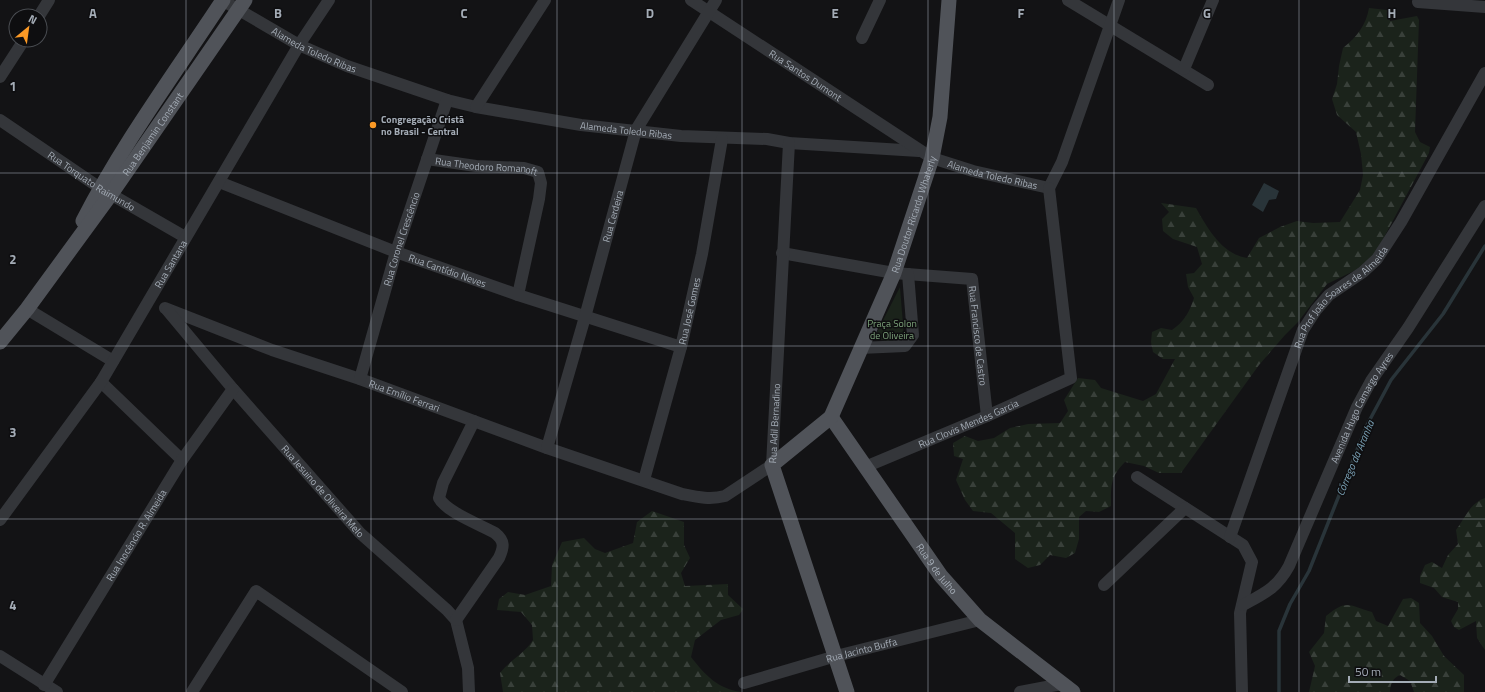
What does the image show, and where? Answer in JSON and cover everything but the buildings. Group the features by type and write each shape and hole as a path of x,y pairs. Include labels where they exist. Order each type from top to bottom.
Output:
{"main road":[{"name":"Rua Benjamin Constant","path":"0,342 60,266 222,0"},
{"name":"Rua Doutor Ricardo Whaterly","path":"831,417 860,348 901,274 926,154 940,117 949,0"},
{"name":"Rua Benjamin Constant","path":"105,191 241,5"},
{"path":"772,465 831,417"},
{"name":"Rua 9 de Julho","path":"831,417 941,576 980,620 1068,688"},
{"name":"Rua Adil Bernadino","path":"772,465 847,692"}],"street":[{"name":"Alameda Toledo Ribas","path":"222,0 241,5 299,45 367,74 447,100 476,107 580,125 681,136 767,138 789,143 926,154 974,171 1049,188"},
{"name":"Rua Santana","path":"0,520 101,382 299,45 329,0"},
{"path":"476,107 545,0"},
{"name":"Rua Santos Dumont","path":"691,0 926,154"},
{"name":"Rua Cerdeira","path":"547,448 585,317 636,130 716,0"},
{"path":"862,38 880,0"},
{"path":"1068,0 1184,69 1208,85"},
{"path":"1049,188 1062,162 1119,0"},
{"path":"1184,69 1213,0"},
{"path":"1418,2 1485,7"},
{"path":"0,77 19,48"},
{"name":"Rua Prof João Soares de Almeida","path":"1230,537 1303,330 1316,310 1329,295 1363,272 1377,259 1401,222 1485,73"},
{"name":"Rua Coronel Crescêncio","path":"360,379 396,252 447,100"},
{"name":"Rua Torquato Raimundo","path":"0,120 105,191 185,237"},
{"name":"Rua José Gomes","path":"644,480 681,347 702,254 722,138"},
{"name":"Rua Adil Bernadino","path":"772,465 789,143"},
{"name":"Rua Theodoro Romanoft","path":"427,159 476,166 533,169 538,172 541,183 539,199 518,296"},
{"name":"Rua Cantídio Neves","path":"219,182 396,252 518,296 681,347"},
{"name":"Rua Clovis Mendes Garcia","path":"865,466 987,416 1071,378 1049,188"},
{"name":"Avenida Hugo Camargo Ayres","path":"1242,605 1271,590 1281,580 1289,566 1366,390 1408,328 1485,206"},
{"name":"Rua Francisco de Castro","path":"782,254 901,274 972,279 987,416"},
{"path":"860,348 905,346 913,335 901,274"},
{"name":"Rua Jesuino de Oliveira Melo","path":"149,299 166,308 233,389 360,532 447,610 456,620 468,668 469,692"},
{"name":"Rua Emílio Ferrari","path":"166,308 272,350 360,379 547,448 682,494 716,498 725,496 772,465"},
{"path":"27,309 113,361"},
{"path":"101,382 182,460"},
{"name":"Rua Inocêncio R. Almeida","path":"44,685 182,460 233,389"},
{"path":"456,620 499,558 504,548 504,542 496,533 450,509 442,503 439,498 443,483 474,421"},
{"path":"1138,477 1243,545 1252,562 1240,613 1242,692"},
{"path":"1104,585 1185,508"},
{"path":"197,690 256,591 402,692"},
{"name":"Rua Jacinto Buffa","path":"744,683 836,656 980,620"},
{"path":"0,656 57,692"},
{"path":"1020,692 1068,688"}],"green space":[{"path":"1369,8 1387,10 1390,21 1417,16 1419,20 1415,132 1420,142 1430,147 1429,153 1374,256 1362,267 1327,284 1298,322 1259,365 1181,473 1159,473 1144,466 1125,462 1116,472 1112,482 1111,506 1099,512 1086,511 1079,517 1079,539 1075,553 1066,558 1050,555 1040,565 1028,568 1015,559 1015,533 991,513 973,511 965,500 956,480 963,459 954,456 953,443 965,436 978,441 994,438 1010,428 1028,424 1060,423 1068,411 1064,400 1078,378 1095,380 1101,388 1143,401 1156,394 1175,359 1163,359 1153,352 1151,342 1152,332 1161,328 1172,330 1183,320 1191,307 1194,298 1188,287 1186,274 1194,273 1202,264 1197,247 1173,239 1163,231 1162,219 1169,212 1161,203 1196,208 1211,232 1223,246 1238,256 1247,258 1259,238 1280,227 1297,221 1313,223 1340,222 1360,190 1363,175 1361,154 1356,132 1337,115 1332,99 1337,84 1343,48 1353,40 1360,30 1366,20"},
{"name":"Praça Solon de Oliveira","path":"900,287 904,336 897,340 889,341 874,338"},
{"path":"1485,498 1485,650 1477,638 1476,621 1459,630 1454,627 1451,621 1458,609 1458,602 1442,597 1434,588 1420,583 1420,576 1425,565 1432,562 1442,568 1448,555 1458,544 1456,530 1475,503"},
{"path":"652,511 684,522 684,545 690,558 681,573 685,586 728,584 728,595 743,609 739,615 721,620 695,640 691,657 713,680 725,688 741,692 503,692 500,673 533,640 532,625 521,612 497,610 499,599 508,592 525,595 551,586 552,565 562,542 584,538 595,549 605,553 633,543 637,522"},
{"path":"1411,598 1419,603 1420,623 1432,636 1444,656 1464,675 1464,692 1414,692 1410,681 1400,675 1392,682 1390,692 1309,692 1315,666 1309,652 1324,633 1326,616 1343,605 1348,605 1372,612 1376,621 1388,626 1403,599"}],"shaded area":[{"path":"1264,183 1279,191 1276,199 1269,200 1263,212 1252,205"}],"waterway":[{"name":"Córrego da Aranha","path":"1279,692 1279,631 1290,604 1309,571 1367,425 1391,380 1443,314 1485,246"}],"place":[{"name":"Congregação Cristã no Brasil - Central","path":"373,125"}]}
